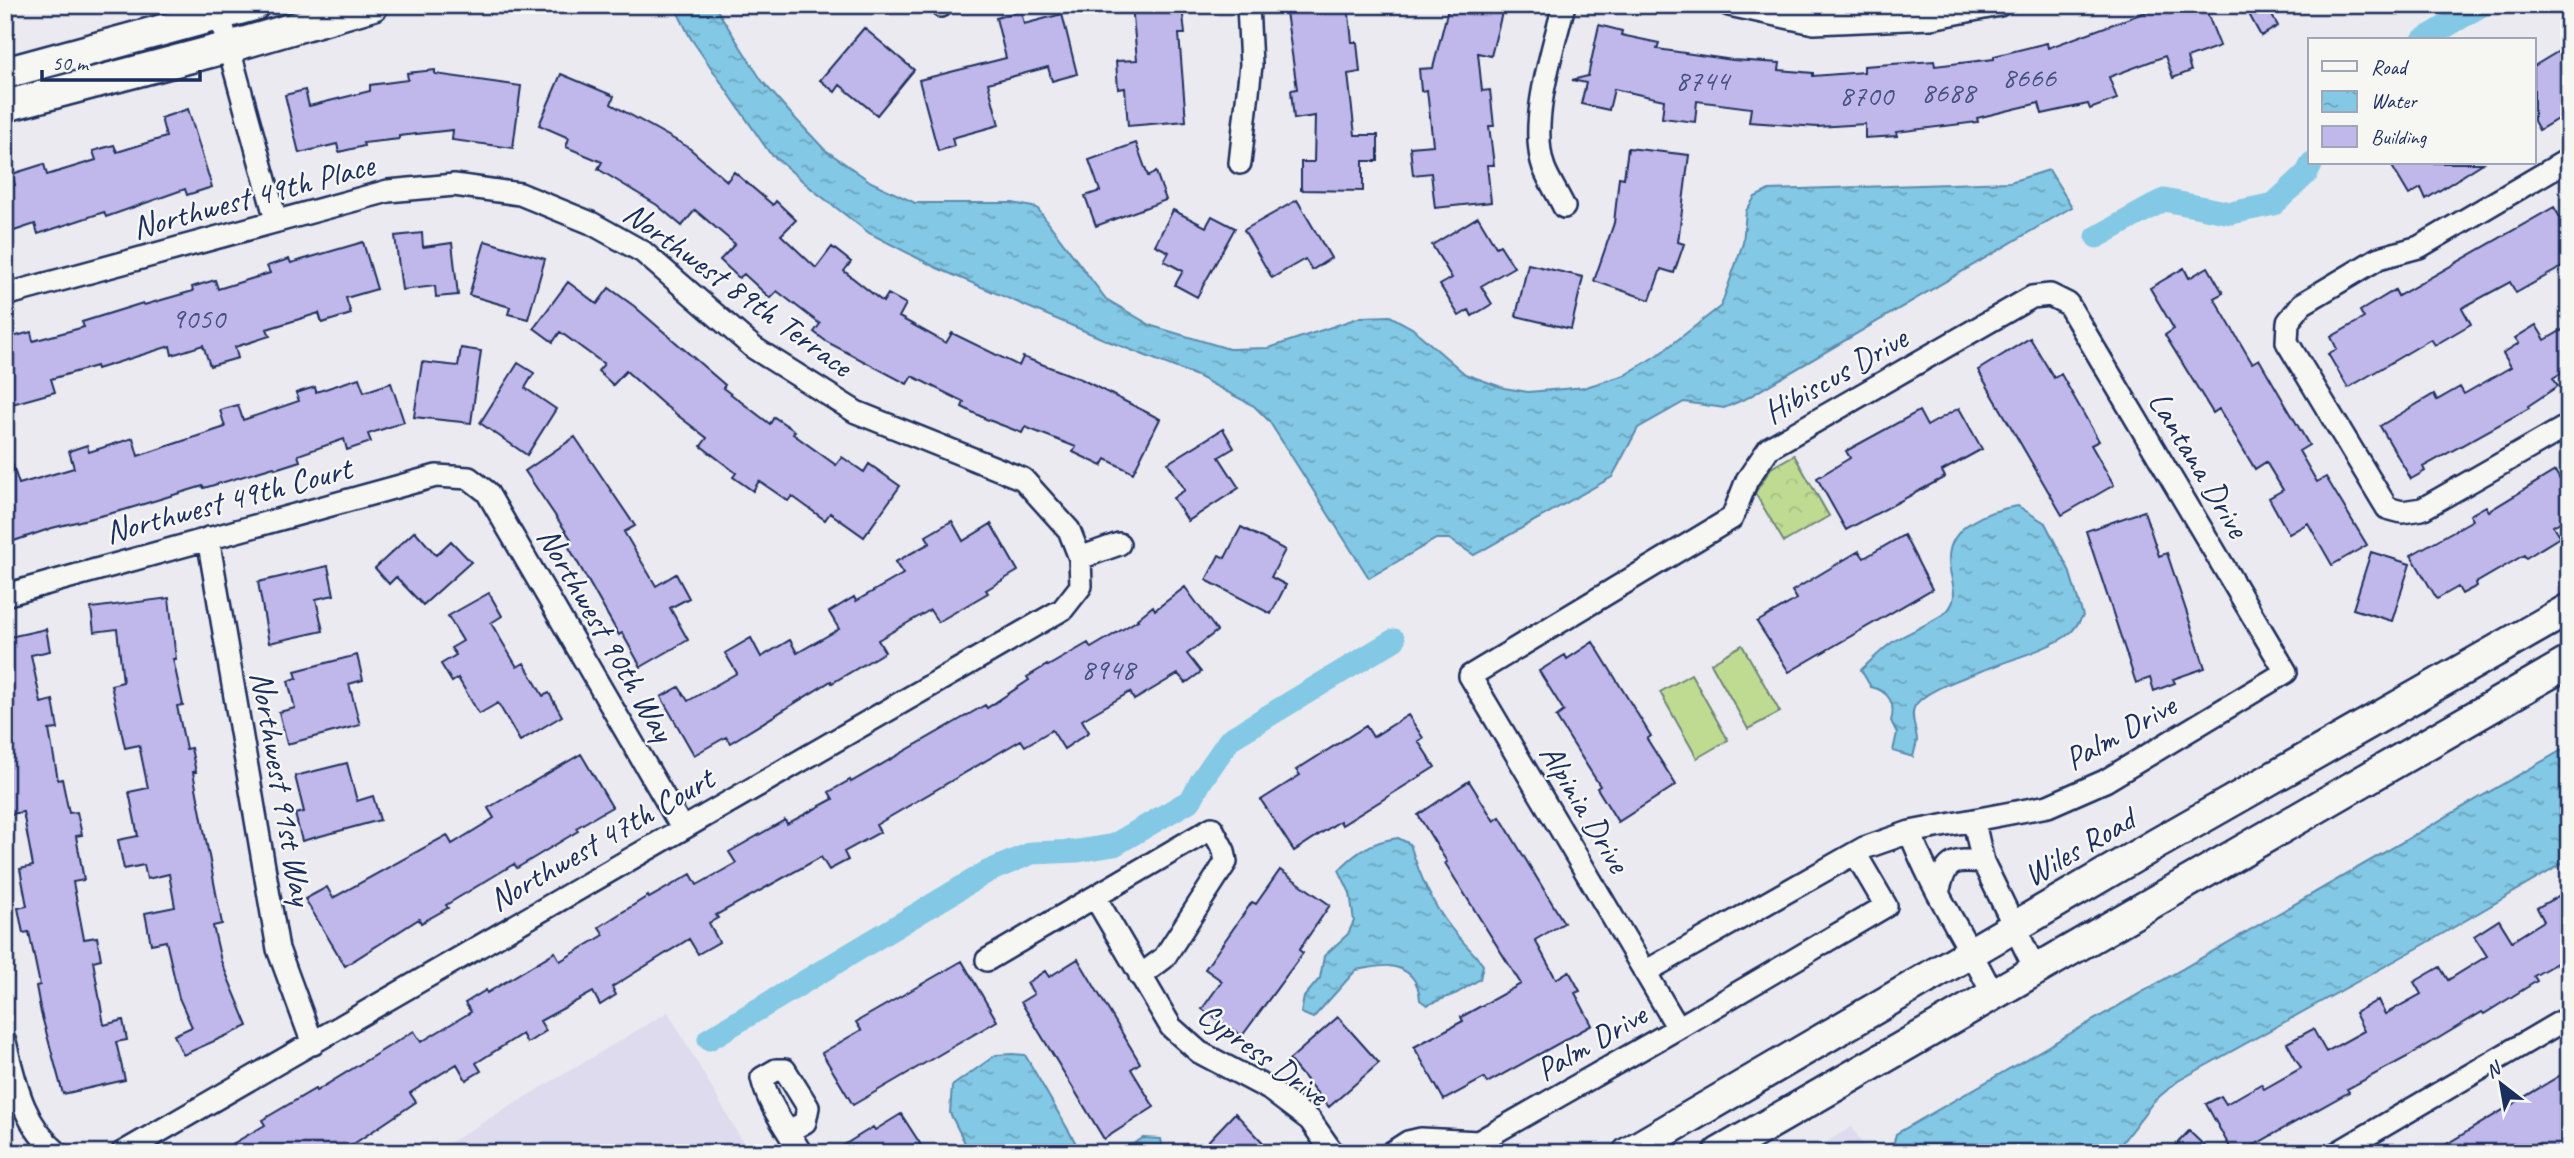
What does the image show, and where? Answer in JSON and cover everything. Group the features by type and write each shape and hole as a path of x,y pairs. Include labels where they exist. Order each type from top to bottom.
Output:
{"main road":[{"path":"5,73 218,10 254,5"},
{"path":"5,106 229,47 373,5"},
{"name":"Wiles Road","path":"1628,1153 2013,927 2569,609"},
{"path":"1718,1153 2569,662"}],"street":[{"path":"1240,163 1251,65 1248,5"},
{"path":"1564,5 1549,62 1538,122 1543,166 1564,207"},
{"path":"1729,5 1814,23 1931,18 2000,5"},
{"path":"218,10 276,220"},
{"path":"2569,159 2419,247 2379,258 2302,304 2288,322 2287,342 2387,508 2402,512 2422,509 2569,425"},
{"name":"Northwest 49th Place","path":"5,295 388,191 454,186 520,194"},
{"name":"Northwest 89th Terrace","path":"520,194 591,223 643,251 754,348 856,412 1023,479 1069,530 1080,558"},
{"name":"Lantana Drive","path":"2050,295 2068,304 2286,672"},
{"name":"Hibiscus Drive","path":"1470,676 1732,518 1747,480 1769,448 2032,297 2050,295"},
{"name":"Northwest 49th Court","path":"5,595 436,476 469,478"},
{"name":"Northwest 90th Way","path":"469,478 487,492 682,828"},
{"name":"Northwest 91st Way","path":"208,538 278,948 313,1044"},
{"path":"1080,558 1119,544"},
{"name":"Northwest 47th Court","path":"122,1153 1063,609 1081,586 1080,558"},
{"name":"Palm Drive","path":"1391,1153 1408,1142 1421,1139 1478,1142 1678,1028 1645,972 1855,853 1910,832 2048,806 2105,781 2286,672"},
{"name":"Alpinia Drive","path":"1470,676 1645,972"},
{"path":"1974,822 1983,862 2036,971"},
{"path":"987,960 1212,828 1224,851 1226,862 1164,958 1140,976"},
{"path":"1910,832 1922,866 1972,951 1993,995"},
{"path":"1678,1028 1886,906 1855,853"},
{"path":"1938,893 1947,866 1962,860 1983,862"},
{"name":"Cypress Drive","path":"1096,897 1171,1027 1199,1052 1269,1088 1290,1104 1310,1121 1333,1153"},
{"path":"2337,1153 2569,1017"},
{"path":"5,1042 18,1095 34,1126 56,1152"},
{"path":"789,1132 800,1153"}],"shaded area":[{"path":"668,1012 749,1153 432,1153"},
{"path":"1852,1127 1868,1153 1807,1153"}],"green space":[{"path":"1794,455 1829,516 1784,542 1755,493 1771,468"},
{"path":"1742,645 1780,712 1748,729 1711,663"},
{"path":"1691,674 1728,740 1697,758 1660,692"}],"water":[{"path":"674,5 714,5 762,81 792,115 824,149 871,182 915,203 1013,203 1037,208 1106,299 1152,326 1229,349 1269,348 1361,317 1390,316 1412,328 1465,374 1504,388 1528,392 1586,387 1625,375 1662,352 1721,306 1743,243 1746,211 1755,197 1769,190 2010,182 2049,170 2072,207 1747,398 1724,408 1684,402 1638,428 1612,477 1474,555 1449,539 1436,539 1369,578 1269,421 1254,406 1197,376 937,268 869,233 769,152 690,37"},
{"path":"2018,506 2045,523 2069,570 2083,616 2072,631 2056,642 1962,678 1923,698 1913,712 1917,741 1913,757 1893,751 1897,733 1891,721 1892,704 1887,695 1871,687 1861,670 1894,641 1941,616 1951,606 1954,588 1949,561 1950,548 1963,529 1983,516"},
{"path":"2569,746 2569,860 2425,944 2178,1081 2154,1101 2114,1153 1891,1153 1896,1134"},
{"path":"1398,838 1410,844 1437,909 1483,965 1480,979 1457,993 1427,1005 1420,1000 1415,981 1402,969 1386,966 1356,970 1313,1018 1301,1013 1304,997 1320,978 1324,956 1348,934 1354,921 1350,893 1339,870 1366,848"},
{"path":"996,1055 1025,1055 1078,1147 1088,1153 970,1153 950,1113 952,1086"},
{"path":"1143,1138 1161,1139 1164,1153 1119,1153"}],"building":[{"path":"1132,5 1182,5 1185,34 1179,34 1186,121 1128,126 1125,88 1118,89 1116,61 1137,60"},
{"path":"1296,5 1348,5 1352,42 1357,42 1360,72 1348,74 1355,135 1378,135 1378,161 1363,161 1363,191 1301,190 1301,162 1314,162 1315,116 1294,119 1291,90 1297,89 1286,12 1297,11"},
{"path":"1449,5 1504,5 1491,56 1478,53 1482,91 1490,90 1494,126 1489,126 1494,165 1487,165 1491,202 1435,208 1431,173 1413,175 1410,147 1433,145 1427,90 1421,91 1419,69 1433,68"},
{"path":"2165,5 2204,5 2220,46 2187,58 2191,71 2173,78 2165,56 2109,77 2117,99 2090,109 2088,104 2042,114 2039,103 1977,118 1978,122 1896,132 1897,136 1865,138 1865,124 1817,127 1749,122 1751,108 1697,101 1695,122 1662,118 1664,100 1614,89 1609,110 1581,104 1586,83 1572,80 1588,76 1599,25 1622,31 1621,35 1659,43 1657,49 1733,60 1780,63 1779,70 1813,73 1813,76 1864,72 1864,66 1934,61 1935,66 1994,59 1994,56 2047,43 2048,48"},
{"path":"2244,5 2266,5 2278,26 2261,36"},
{"path":"1021,11 1024,24 1062,14 1077,74 1052,81 1048,67 988,83 999,125 952,138 954,146 938,151 919,80 1006,58 996,18"},
{"path":"864,28 914,70 877,115 840,85 835,92 820,80"},
{"path":"2569,45 2569,112 2539,130 2536,125 2536,65"},
{"path":"435,70 435,74 521,86 513,148 452,140 453,130 399,136 399,139 363,143 364,146 339,152 337,144 299,153 285,95 305,90 309,106 370,91 370,85 408,80 407,73"},
{"path":"561,74 614,96 611,104 688,147 727,181 734,172 773,205 776,201 796,220 781,235 816,268 832,247 851,262 844,271 883,302 888,294 906,304 899,317 946,343 952,333 1019,366 1023,357 1081,379 1160,419 1133,473 1106,459 1102,466 1073,452 1076,447 1025,427 1022,433 986,419 962,407 964,402 912,376 907,384 827,342 814,332 820,324 777,291 770,298 744,274 739,278 720,260 735,244 695,210 682,226 657,205 598,169 602,162 566,147 569,138 539,125"},
{"path":"188,109 212,187 187,195 185,189 106,217 104,212 38,234 35,224 5,234 5,188 15,185 12,174 44,164 47,175 96,160 93,151 114,145 117,152 166,137 161,118"},
{"path":"1136,143 1148,176 1156,172 1166,200 1096,226 1085,196 1100,191 1089,160"},
{"path":"1628,148 1689,155 1678,242 1684,244 1674,273 1661,269 1650,300 1594,281 1614,223 1619,177 1624,178"},
{"path":"2391,164 2481,164 2426,199 2421,188 2409,195"},
{"path":"1297,200 1331,258 1312,270 1305,259 1272,278 1244,230"},
{"path":"2554,207 2561,219 2569,215 2569,263 2516,293 2510,282 2462,308 2471,324 2435,345 2431,339 2348,388 2328,354 2337,349 2331,337 2364,318 2360,311 2395,290 2398,296"},
{"path":"1173,210 1206,227 1212,216 1235,228 1197,297 1175,285 1183,271 1164,261 1169,252 1155,245"},
{"path":"1478,217 1496,247 1500,245 1514,267 1481,286 1492,304 1472,316 1469,310 1459,316 1440,285 1452,278 1432,245"},
{"path":"422,233 423,247 452,243 458,295 436,297 435,286 402,290 395,236"},
{"path":"485,241 545,259 528,319 508,314 510,307 469,295"},
{"path":"363,242 377,289 346,298 351,314 322,323 319,313 267,329 270,336 235,347 238,358 210,366 203,345 172,355 170,346 97,369 96,366 51,379 55,392 5,406 5,339 31,332 33,341 84,327 82,322 193,291 192,287 215,280 218,289 270,273 267,266 289,259 291,263"},
{"path":"1528,264 1583,277 1571,329 1516,316"},
{"path":"2208,267 2223,293 2214,298 2252,363 2259,359 2309,445 2299,451 2317,482 2326,477 2367,545 2332,565 2308,523 2289,534 2269,498 2283,490 2266,462 2255,469 2219,409 2213,413 2165,335 2174,329 2150,288 2184,268 2189,278"},
{"path":"568,282 597,304 609,288 634,306 725,385 723,388 770,424 774,417 836,465 842,457 864,472 869,464 900,486 864,537 830,513 825,520 792,496 788,501 759,481 753,491 733,477 736,473 701,446 707,438 626,371 613,385 598,371 604,364 560,332 553,342 534,328"},
{"path":"2536,325 2545,340 2569,326 2569,368 2553,378 2558,386 2528,406 2529,408 2423,467 2425,471 2411,479 2380,426 2434,394 2437,400 2460,387 2464,394 2511,367 2503,353 2519,343 2515,338"},
{"path":"2030,338 2054,378 2061,374 2099,441 2091,445 2114,485 2062,515 1978,370"},
{"path":"461,348 481,351 471,423 414,417 422,362 458,366"},
{"path":"518,363 534,373 525,388 556,409 527,455 480,423"},
{"path":"359,378 364,392 391,383 404,422 368,434 371,442 347,450 344,439 298,455 300,461 275,469 274,467 204,488 203,486 52,528 5,544 5,452 8,451 19,484 74,468 69,451 87,445 89,452 133,438 138,456 225,427 220,410 238,405 243,420 299,401 296,393 315,387 316,392"},
{"path":"1959,408 1982,449 1942,471 1945,477 1846,530 1817,478 1850,458 1846,451 1919,411 1927,426"},
{"path":"1223,429 1234,448 1219,457 1239,488 1188,521 1173,498 1185,490 1168,463"},
{"path":"575,437 635,526 624,532 656,586 676,574 689,598 670,608 688,640 641,667 622,633 619,635 566,542 571,539 525,471"},
{"path":"2555,471 2562,483 2569,479 2569,517 2553,526 2560,537 2526,558 2524,555 2462,594 2458,587 2437,599 2411,555 2473,520 2470,515 2486,506 2489,511"},
{"path":"2144,511 2159,556 2167,553 2205,668 2173,679 2175,683 2154,691 2150,678 2136,683 2086,531"},
{"path":"952,521 963,541 991,524 1018,571 986,590 988,593 938,622 930,610 878,640 885,652 832,683 831,681 730,743 726,737 694,755 661,697 679,687 688,701 737,673 725,653 751,638 761,657 790,640 797,653 839,629 829,612 854,597 856,601 903,574 895,562 930,543 926,536"},
{"path":"1241,527 1285,550 1271,577 1286,585 1271,614 1206,580 1219,555 1225,558"},
{"path":"415,531 436,555 451,541 471,562 423,605 396,577 389,584 375,568"},
{"path":"1904,535 1932,589 1789,672 1757,622 1797,599 1792,591 1859,551 1864,558"},
{"path":"2371,552 2410,564 2392,621 2353,609"},
{"path":"328,566 334,595 316,599 323,631 269,643 258,582"},
{"path":"1185,587 1217,631 1187,654 1201,672 1186,683 1178,674 1134,700 1130,692 1082,720 1089,732 1064,749 1052,730 1025,746 1021,740 876,825 880,832 844,852 848,860 829,870 821,857 716,915 718,918 709,923 719,942 698,954 689,939 612,987 616,995 600,1005 593,992 540,1021 546,1031 527,1043 522,1034 476,1063 481,1071 466,1080 457,1064 410,1093 416,1102 340,1153 217,1153 265,1125 262,1120 315,1089 316,1091 414,1031 421,1042 471,1012 465,1003 486,990 487,993 555,952 560,961 604,935 599,927 648,896 649,898 691,874 697,885 736,863 729,852 785,820 787,824 833,799 829,792 985,705 987,708 1029,680 1027,677 1088,643 1091,648 1138,620 1153,606 1155,610"},
{"path":"489,593 502,616 491,623 517,667 524,663 543,696 549,693 562,716 520,741 498,703 479,714 458,678 452,682 441,664 456,655 451,648 463,641 448,616"},
{"path":"169,598 176,659 173,659 183,705 177,706 186,749 191,748 196,772 193,772 222,924 213,926 221,961 248,1026 183,1055 174,1035 192,1027 179,998 166,941 151,944 145,913 175,907 169,874 147,879 144,865 124,869 118,840 138,836 129,792 148,788 139,745 125,748 111,685 123,682 117,629 94,632 91,608"},
{"path":"46,629 50,651 31,655 41,703 53,700 58,729 49,730 58,780 62,779 69,813 77,812 82,835 76,836 84,880 73,882 84,939 97,937 101,959 93,961 104,1025 123,1020 127,1040 116,1042 125,1080 63,1094 41,1013 36,986 40,985 29,932 23,933 18,908 27,906 20,869 33,866 23,812 5,815 5,638"},
{"path":"1593,642 1651,736 1647,739 1676,785 1618,822 1597,788 1600,786 1556,717 1564,711 1539,671 1565,655 1567,659"},
{"path":"357,655 363,680 349,684 360,725 287,744 279,712 295,708 288,681 297,678 295,671"},
{"path":"1408,715 1423,738 1418,741 1435,767 1342,825 1340,821 1294,851 1261,800 1300,775 1296,770 1366,726 1373,737"},
{"path":"581,754 612,807 517,868 514,864 446,905 448,908 421,923 419,919 345,966 305,899 327,887 333,898 447,835 452,844 494,818 488,808"},
{"path":"347,763 357,801 373,796 380,820 302,841 295,814 304,812 295,776"},
{"path":"1469,781 1494,821 1500,817 1564,923 1535,940 1556,979 1569,971 1580,991 1575,993 1592,1025 1487,1083 1484,1078 1444,1100 1414,1047 1463,1021 1461,1017 1521,984 1418,815"},
{"path":"1280,870 1330,905 1299,950 1303,953 1242,1036 1202,1009 1222,981 1205,969 1252,902 1256,904"},
{"path":"2569,890 2569,956 2534,976 2537,981 2484,1014 2482,1012 2347,1089 2349,1092 2240,1153 2233,1153 2206,1104 2221,1096 2226,1104 2261,1084 2264,1089 2301,1068 2287,1043 2313,1029 2326,1052 2364,1031 2355,1013 2378,1000 2385,1014 2421,994 2414,982 2440,967 2448,980 2487,956 2474,936 2499,920 2512,941 2544,921 2537,908"},
{"path":"1078,959 1140,1063 1131,1069 1154,1107 1104,1139 1021,1002 1034,994 1027,983 1045,971 1049,977"},
{"path":"962,961 997,1021 853,1105 822,1053 861,1030 856,1022"},
{"path":"1338,1017 1379,1063 1329,1107 1289,1060"},
{"path":"2569,1070 2569,1153 2544,1153 2539,1143 2523,1153 2432,1153"},
{"path":"1235,1113 1273,1153 1197,1153"},
{"path":"901,1114 921,1145 908,1153 831,1153 873,1127 875,1130"},
{"path":"2189,1131 2212,1153 2168,1153"}],"waterway":[{"path":"2426,38 2482,5"},
{"path":"2097,237 2164,200 2231,213 2274,204 2307,173 2312,164"},
{"path":"709,1039 987,872 1032,853 1078,851 1114,845 1191,800 1230,739 1394,640"}]}
